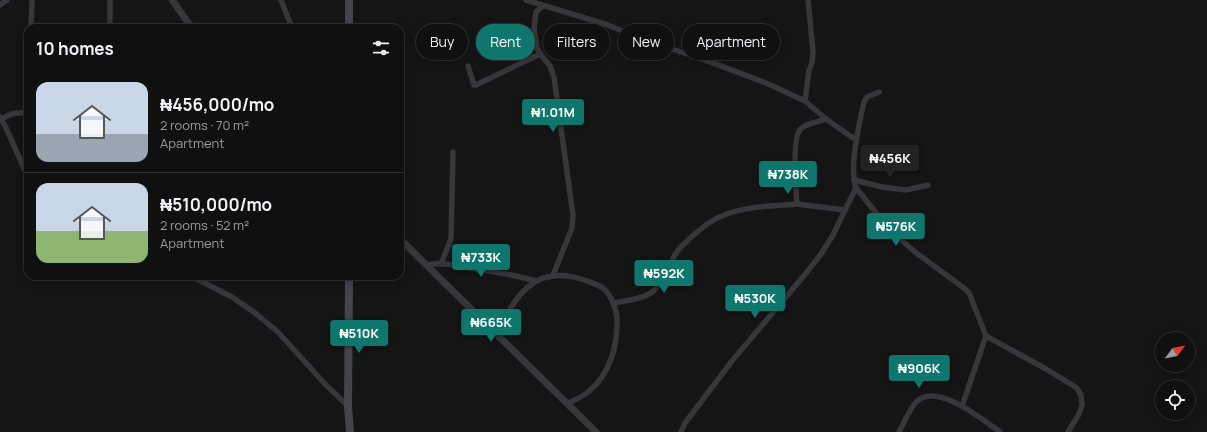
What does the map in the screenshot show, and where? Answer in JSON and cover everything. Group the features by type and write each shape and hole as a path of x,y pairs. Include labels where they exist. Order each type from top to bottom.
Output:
{"main road":[{"path":"349,0 349,24"},
{"path":"349,280 348,406 350,432"}],"street":[{"path":"0,4 7,0"},
{"path":"31,24 32,0"},
{"path":"110,0 110,24"},
{"path":"172,0 189,24"},
{"path":"281,0 290,24"},
{"path":"526,0 605,24 649,42 704,60 766,84 806,102 826,119 856,140"},
{"path":"806,102 809,70 812,63 813,51 808,0"},
{"path":"543,6 536,12 534,29 540,54 550,66 554,77 573,215 572,228 553,275"},
{"path":"468,66 474,85 476,85 540,54"},
{"path":"879,92 867,97 864,102 856,140 854,180 856,188 891,231 915,252 969,293 986,336 1046,368 1077,388 1081,395 1082,405 1079,414 1068,432"},
{"path":"24,113 12,114 0,118 24,168"},
{"path":"797,204 796,139 799,130 805,126 826,119"},
{"path":"441,264 451,239 454,152"},
{"path":"854,180 882,187 906,190 928,185"},
{"path":"681,432 685,423 732,361 821,254 833,235 856,188"},
{"path":"613,303 638,298 649,294 658,288 668,267 680,248 700,230 720,216 765,206 797,204 845,210"},
{"path":"404,243 596,432"},
{"path":"427,265 436,263 510,274 536,282"},
{"path":"497,335 504,318 516,298 536,282 553,275 576,278 600,286 610,294 617,317 613,352 606,372 588,393 567,404"},
{"path":"200,280 232,297 256,313 278,332 325,384 348,406"},
{"path":"962,406 986,336"},
{"path":"899,432 915,403 923,397 932,396 942,398 962,406 1000,432"}]}
